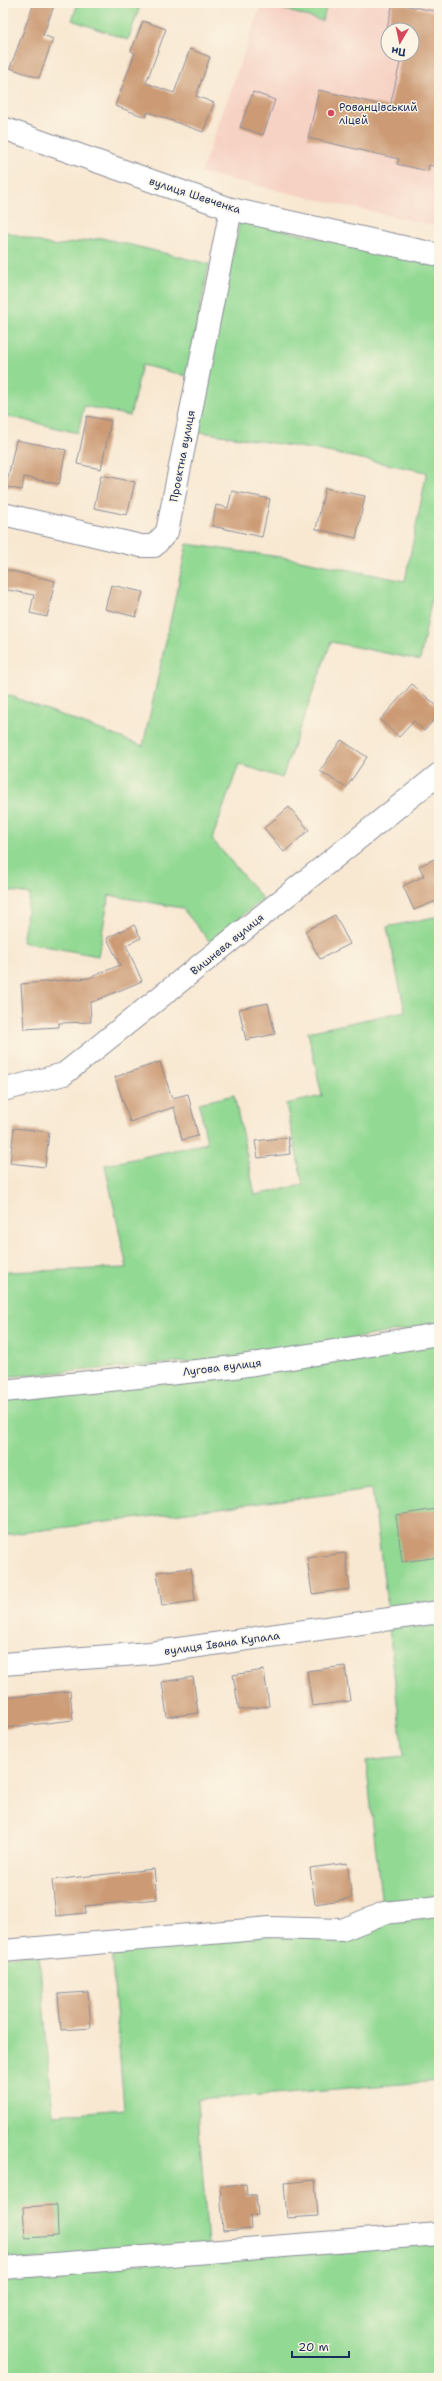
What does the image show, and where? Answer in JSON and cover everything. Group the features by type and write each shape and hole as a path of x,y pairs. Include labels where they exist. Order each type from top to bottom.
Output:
{"street":[{"name":"вулиця Шевченка","path":"3,128 231,209 439,255"},
{"name":"Проектна вулиця","path":"3,514 141,546 154,546 167,532 231,209"},
{"name":"Вишнева вулиця","path":"3,1090 64,1074 439,774"},
{"name":"Лугова вулиця","path":"3,1391 235,1366 439,1334"},
{"name":"вулиця Івана Купала","path":"3,1664 150,1653 439,1612"},
{"path":"3,1951 269,1928 342,1930 384,1914 439,1907"},
{"path":"3,2268 439,2234"}],"shaded area":[{"name":"Рованцівський ліцей","path":"262,3 321,21 328,3 439,3 439,227 201,173"}],"green space":[{"path":"78,3 141,3 128,40 72,20"},
{"path":"262,3 328,3 322,21"},
{"path":"240,221 439,264 439,592 433,591 420,660 331,642 282,778 239,764 212,839 263,899 210,942 182,908 109,895 98,956 22,942 30,894 3,890 3,693 143,746 187,544 295,559 405,581 427,472 317,450 195,431"},
{"path":"3,231 54,246 102,238 209,264 187,376 142,365 130,416 84,406 78,433 3,415"},
{"path":"439,916 439,1324 235,1358 3,1377 3,1272 127,1268 105,1165 207,1143 199,1103 234,1095 255,1195 303,1185 286,1104 322,1096 308,1032 405,1011 387,927"},
{"path":"439,1343 439,1604 388,1611 372,1489 3,1535 3,1399"},
{"path":"439,1620 439,1900 382,1907 366,1761 403,1757 389,1627"},
{"path":"439,1913 439,2081 197,2100 208,2246 3,2262 3,1957 39,1954 53,2115 124,2109 111,1948"},
{"path":"439,2240 439,2378 3,2378 3,2274"}],"building":[{"path":"34,3 55,3 43,35 53,39 39,78 10,68"},
{"path":"393,3 439,12 439,167 429,165 428,171 397,164 399,159 308,138 319,90 390,107 400,62 420,62 420,22 388,22"},
{"path":"143,21 166,29 146,83 174,93 190,49 210,57 196,96 214,103 203,132 148,112 146,117 115,106 135,53 131,51"},
{"path":"253,92 275,100 263,135 240,127"},
{"path":"87,416 111,421 101,469 77,464"},
{"path":"16,440 66,450 59,484 24,477 22,490 6,487"},
{"path":"101,475 135,482 127,515 94,508"},
{"path":"325,488 365,496 356,538 316,529"},
{"path":"232,491 270,499 262,537 212,526 216,505 228,508"},
{"path":"3,569 55,581 47,617 30,613 34,595 3,589"},
{"path":"111,585 143,592 136,617 105,609"},
{"path":"412,684 439,708 439,714 424,731 414,721 399,737 380,720"},
{"path":"341,740 367,757 346,788 320,771"},
{"path":"289,807 309,830 284,852 264,828"},
{"path":"439,857 439,908 436,901 414,910 403,886 424,876 419,866"},
{"path":"335,915 350,944 320,959 305,931"},
{"path":"134,925 141,938 126,945 142,981 90,1003 91,1022 59,1023 59,1027 24,1029 21,984 89,978 120,965 107,938"},
{"path":"268,1003 275,1034 246,1040 239,1009"},
{"path":"160,1062 172,1098 188,1094 198,1136 182,1140 174,1107 130,1122 115,1077"},
{"path":"14,1128 49,1132 45,1167 10,1163"},
{"path":"288,1137 290,1154 258,1158 255,1141"},
{"path":"437,1509 439,1557 402,1562 396,1515"},
{"path":"345,1553 350,1589 312,1594 307,1558"},
{"path":"191,1568 195,1601 162,1606 157,1572"},
{"path":"345,1666 350,1701 312,1706 307,1671"},
{"path":"264,1670 269,1706 239,1710 233,1675"},
{"path":"193,1677 198,1713 167,1717 162,1682"},
{"path":"70,1691 73,1720 3,1728 3,1698"},
{"path":"347,1863 352,1898 315,1904 310,1868"},
{"path":"154,1869 157,1899 85,1906 86,1913 56,1916 52,1880"},
{"path":"88,1992 91,2028 61,2030 58,1994"},
{"path":"315,2180 318,2216 287,2218 284,2183"},
{"path":"246,2184 247,2195 256,2195 258,2215 250,2216 251,2229 223,2231 220,2186"},
{"path":"57,2205 58,2236 25,2238 23,2207"}],"place":[{"name":"Рованцівський ліцей","path":"331,113"}]}
